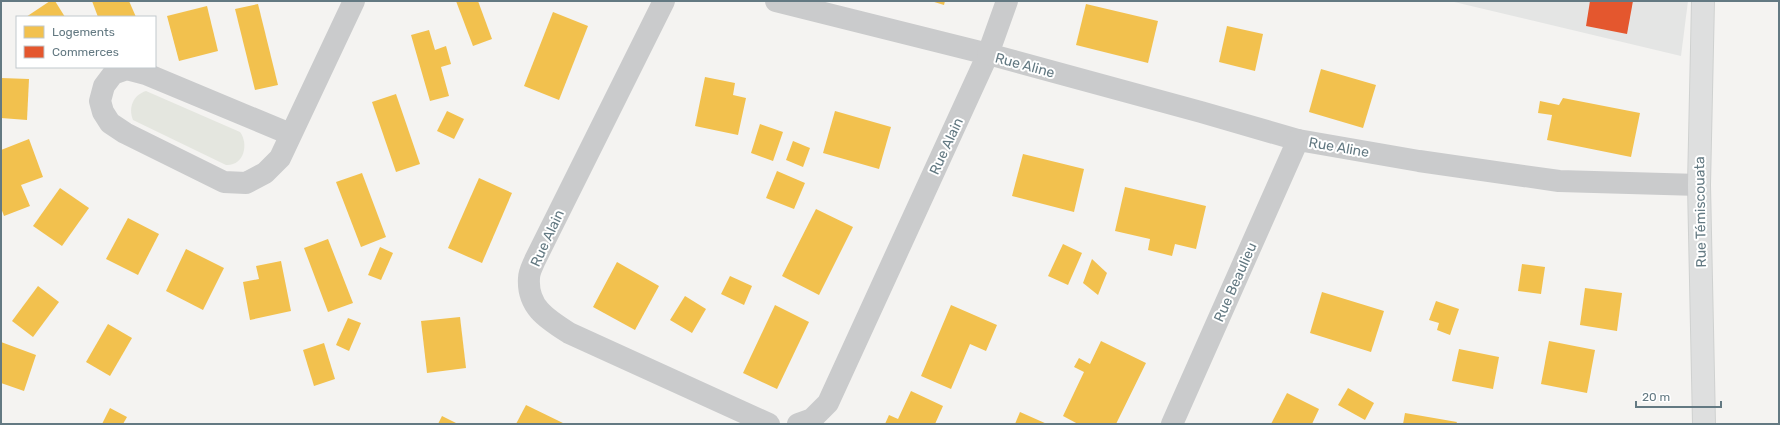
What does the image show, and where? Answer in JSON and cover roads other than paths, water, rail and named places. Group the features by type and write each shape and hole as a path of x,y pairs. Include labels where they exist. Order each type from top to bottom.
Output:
{"main road":[{"name":"Rue Témiscouata","path":"1704,1 1699,185 1704,424"}],"street":[{"path":"290,134 146,74 127,69 113,74 104,86 100,101 103,112 110,123 126,133 224,182 246,183 264,173 280,158 354,1"},
{"name":"Rue Alain","path":"664,1 535,260 529,277 532,301 545,318 569,333 769,424"},
{"path":"776,1 988,54"},
{"name":"Rue Alain","path":"798,424 812,419 828,403 988,54 1007,1"},
{"name":"Rue Aline","path":"988,54 1298,140 1419,162 1559,180 1699,185"},
{"name":"Rue Beaulieu","path":"1172,424 1298,140"}]}
